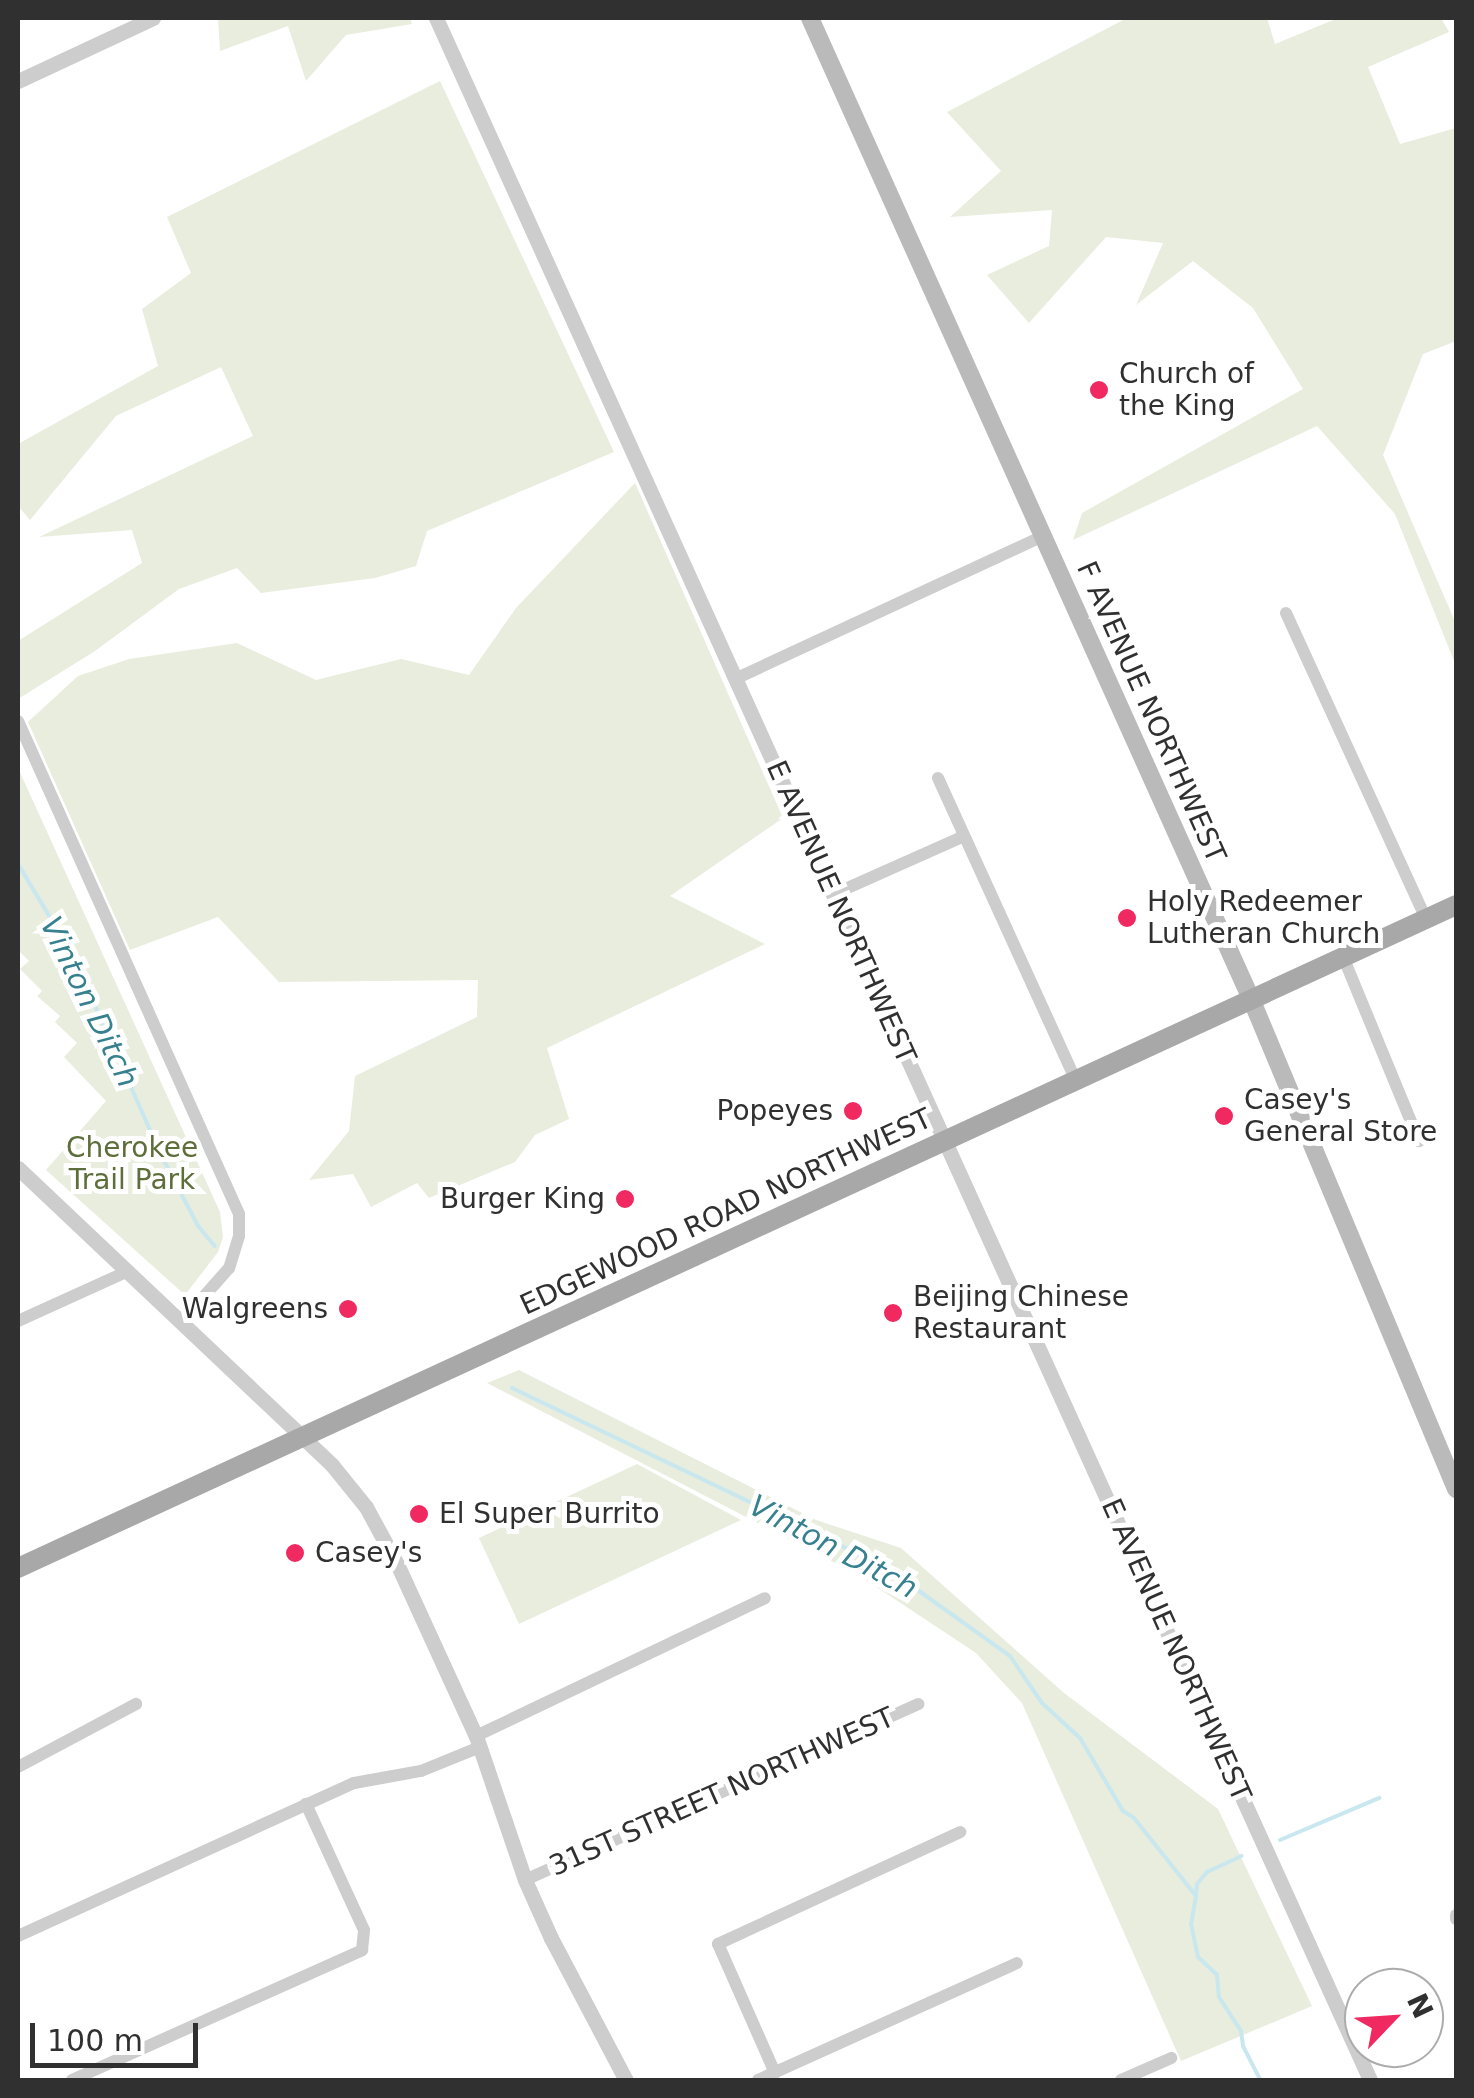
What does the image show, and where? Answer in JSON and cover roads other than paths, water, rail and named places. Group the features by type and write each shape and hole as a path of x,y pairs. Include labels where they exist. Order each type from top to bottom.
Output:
{"main road":[{"name":"F AVENUE NORTHWEST","path":"810,18 1252,1001 1456,1488"},
{"name":"EDGEWOOD ROAD NORTHWEST","path":"18,1568 1456,905"}],"street":[{"path":"18,80 153,18"},
{"name":"E AVENUE NORTHWEST","path":"436,18 1370,2080"},
{"path":"734,679 1042,537"},
{"path":"1286,613 1426,919"},
{"path":"18,721 239,1214 239,1236 229,1268 183,1320"},
{"path":"938,778 1076,1082"},
{"path":"834,894 964,836"},
{"path":"1344,959 1419,1141"},
{"path":"18,1171 183,1320 302,1436 348,1482 379,1528 478,1741 526,1880 626,2080"},
{"path":"18,1321 128,1270"},
{"path":"18,1936 354,1782 421,1771 765,1598"},
{"path":"18,1766 136,1704"},
{"name":"31ST STREET NORTHWEST","path":"526,1880 918,1704"},
{"path":"72,2080 362,1950 364,1930 306,1804"},
{"path":"774,2072 718,1944 960,1832"},
{"path":"758,2080 1017,1963"},
{"path":"1121,2080 1170,2058"},
{"path":"1156,2064 1163,2080"}],"waterway":[{"name":"Vinton Ditch","path":"18,864 72,954 162,1157 198,1226 215,1246"},
{"name":"Vinton Ditch","path":"512,1388 887,1568 1010,1656 1042,1703 1080,1738 1123,1811 1134,1818 1196,1896 1191,1924 1198,1957 1217,1975 1219,1997 1241,2031 1243,2046 1260,2080"},
{"path":"1280,1840 1379,1798"},
{"path":"1196,1894 1197,1884 1207,1872 1242,1856"}],"place":[{"name":"Church of the King","path":"1099,390"},
{"name":"Holy Redeemer Lutheran Church","path":"1127,918"},
{"name":"Popeyes","path":"853,1111"},
{"name":"Casey's General Store","path":"1224,1116"},
{"name":"Burger King","path":"625,1199"},
{"name":"Walgreens","path":"348,1309"},
{"name":"Beijing Chinese Restaurant","path":"893,1313"},
{"name":"El Super Burrito","path":"419,1514"},
{"name":"Casey's","path":"295,1553"}],"park label":[{"name":"Cherokee Trail Park","path":"132,1164"}]}
